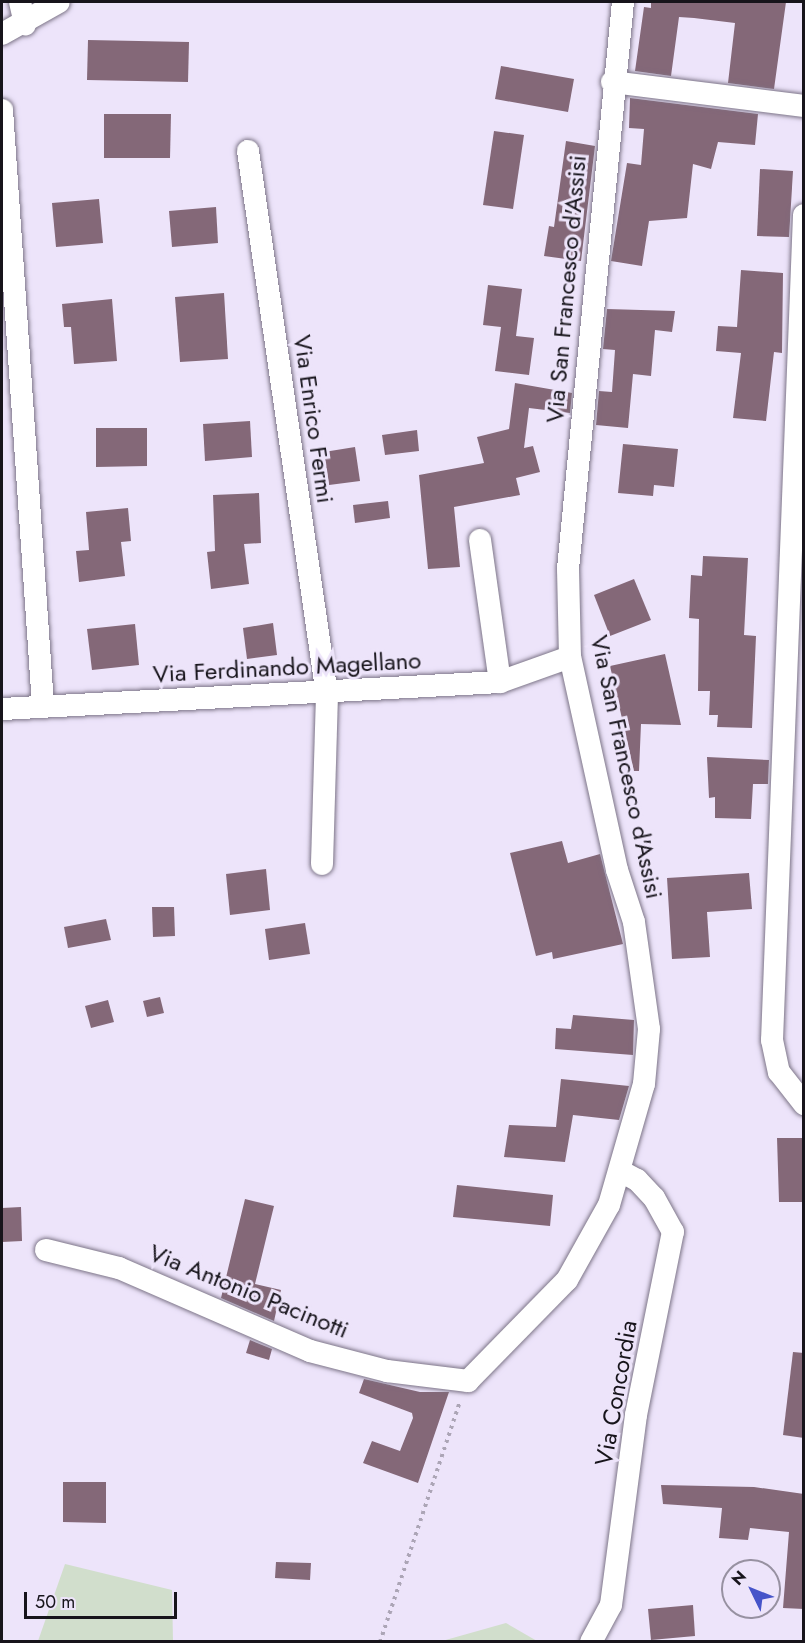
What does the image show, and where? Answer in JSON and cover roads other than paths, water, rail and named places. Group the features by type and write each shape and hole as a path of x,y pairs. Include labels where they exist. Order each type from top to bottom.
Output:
{"street":[{"path":"20,2 25,24"},
{"path":"2,34 25,24 59,2"},
{"name":"Via San Francesco d'Assisi","path":"468,1381 567,1280 609,1205 644,1084 650,1029 634,922 618,870 570,657 567,569 612,82 623,2"},
{"path":"612,82 804,106"},
{"path":"2,110 43,705"},
{"name":"Via Enrico Fermi","path":"248,151 327,695 322,864"},
{"path":"804,216 772,1040 779,1072 804,1104"},
{"path":"480,540 500,682"},
{"name":"Via Ferdinando Magellano","path":"2,709 43,705 327,695 500,682 570,657"},
{"name":"Via Concordia","path":"591,1641 611,1605 636,1415 673,1232 654,1198 637,1180 620,1171"},
{"name":"Via Antonio Pacinotti","path":"46,1250 119,1268 310,1351 387,1371 468,1381"}]}
